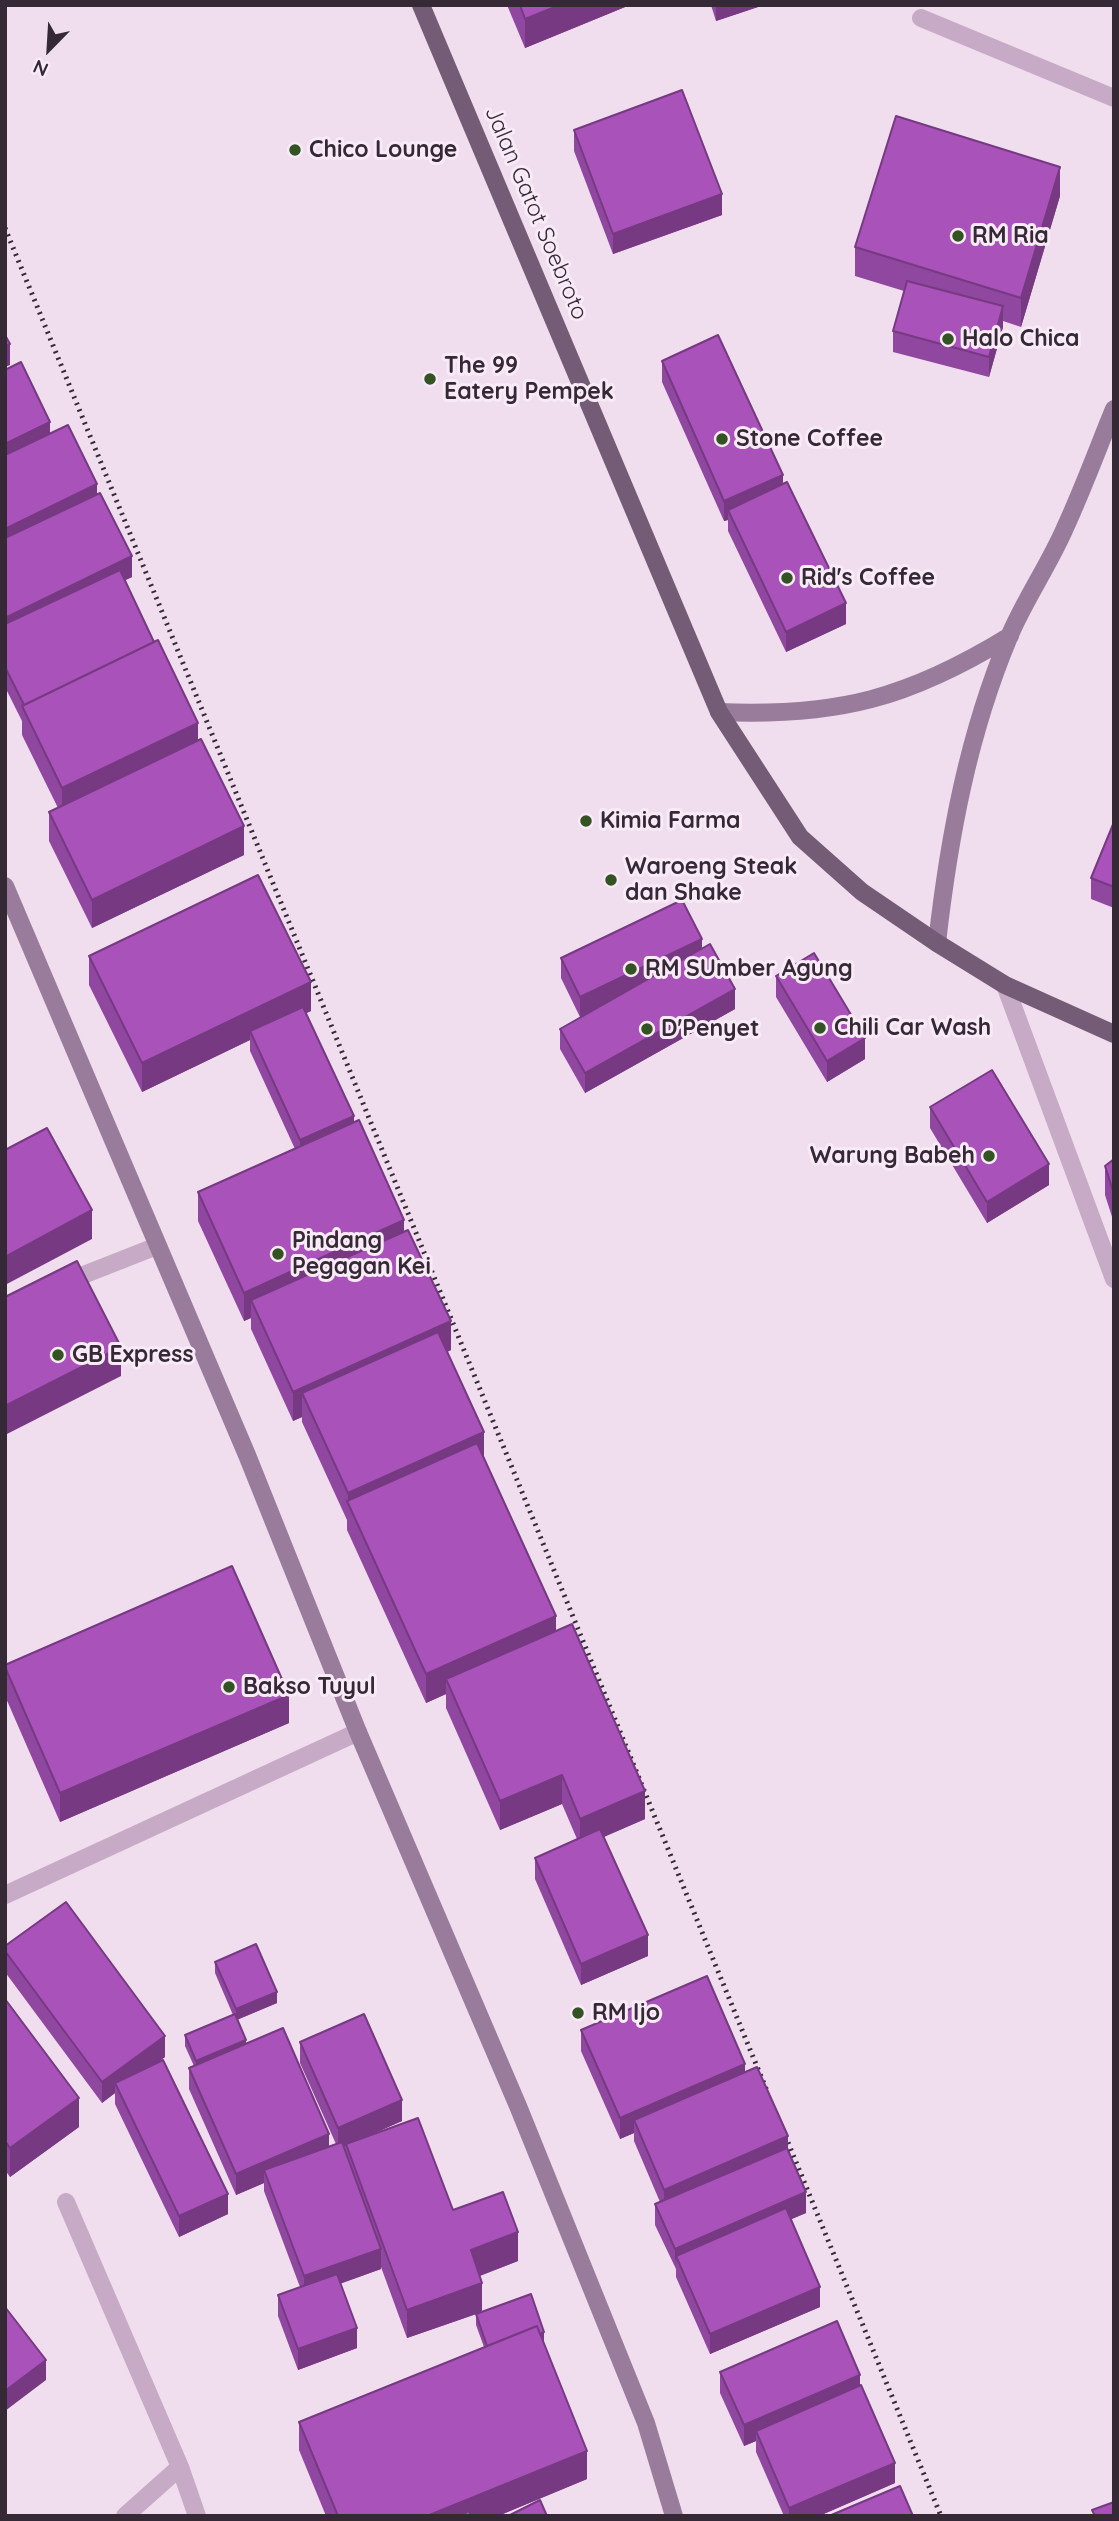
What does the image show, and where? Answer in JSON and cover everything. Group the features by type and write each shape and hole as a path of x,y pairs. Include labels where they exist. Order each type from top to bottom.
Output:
{"main road":[{"name":"Jalan Gatot Soebroto","path":"421,5 719,712 800,837 862,892 937,943 1005,985 1114,1034"}],"street":[{"path":"921,18 1114,97"},
{"path":"937,943 946,863 960,786 982,710 1010,636 1065,528 1114,409"},
{"path":"719,712 793,713 841,708 901,692 957,668 1010,636"},
{"path":"5,886 247,1455 359,1732 523,2119 636,2398 674,2516"},
{"path":"1005,985 1114,1279"},
{"path":"52,1288 157,1246"},
{"path":"5,1895 359,1732"},
{"path":"66,2202 180,2467 197,2516"},
{"path":"125,2516 180,2467"}],"building":[{"path":"520,5 560,5 525,19"},
{"path":"682,90 722,194 613,234 574,130"},
{"name":"RM Ria","path":"896,116 1060,167 1021,298 855,247"},
{"path":"907,281 1003,306 989,357 893,331"},
{"name":"Stone Coffee","path":"718,335 783,475 724,501 662,361"},
{"path":"21,362 50,422 5,444 5,370"},
{"path":"68,425 97,484 5,529 5,455"},
{"name":"Rid's Coffee","path":"787,482 846,603 786,632 728,510"},
{"path":"100,493 132,556 5,618 5,538"},
{"path":"120,570 154,642 24,705 5,667 5,624"},
{"path":"158,640 198,723 62,788 22,706"},
{"path":"201,739 244,826 92,900 49,812"},
{"path":"1114,822 1114,887 1091,878"},
{"path":"258,875 311,982 142,1063 89,956"},
{"path":"682,900 702,939 580,997 561,958"},
{"name":"D'Penyet","path":"710,944 735,989 585,1073 560,1029"},
{"name":"Chili Car Wash","path":"814,953 865,1038 827,1061 776,976"},
{"path":"303,1007 354,1116 300,1140 250,1031"},
{"name":"Warung Babeh","path":"992,1070 1049,1164 987,1202 930,1107"},
{"path":"359,1120 404,1220 244,1293 198,1192"},
{"path":"47,1128 92,1210 5,1257 5,1150"},
{"path":"1114,1159 1114,1194 1105,1166"},
{"path":"408,1230 451,1321 293,1392 251,1300"},
{"path":"77,1261 121,1347 5,1406 5,1297"},
{"path":"438,1332 484,1432 348,1493 302,1393"},
{"path":"477,1443 556,1616 426,1674 347,1501"},
{"path":"232,1566 289,1695 60,1793 5,1665"},
{"path":"572,1624 645,1791 580,1819 562,1775 500,1801 446,1679"},
{"path":"600,1829 648,1935 581,1964 535,1858"},
{"path":"66,1902 165,2036 102,2082 5,1951 5,1946"},
{"path":"256,1944 277,1992 236,2009 215,1962"},
{"path":"707,1976 745,2064 620,2118 581,2030"},
{"path":"5,1999 79,2098 10,2148 5,2141"},
{"path":"235,2014 246,2040 196,2061 185,2035"},
{"path":"364,2014 402,2100 338,2128 300,2042"},
{"path":"283,2028 329,2134 236,2174 189,2068"},
{"path":"163,2060 228,2194 179,2216 115,2083"},
{"path":"757,2067 788,2136 664,2190 634,2120"},
{"path":"418,2118 453,2210 503,2192 518,2232 471,2250 482,2283 407,2310 346,2144"},
{"path":"342,2142 381,2249 304,2276 264,2170"},
{"path":"787,2148 806,2192 675,2249 655,2204"},
{"path":"786,2208 820,2287 710,2334 676,2256"},
{"path":"337,2274 357,2328 298,2349 278,2295"},
{"path":"531,2294 544,2332 540,2334 537,2326 487,2346 476,2314"},
{"path":"5,2307 46,2360 5,2391"},
{"path":"837,2321 860,2375 744,2425 720,2372"},
{"path":"537,2326 587,2451 427,2516 338,2516 299,2422"},
{"path":"861,2385 895,2463 789,2508 756,2431"},
{"path":"900,2486 913,2516 829,2516"},
{"path":"540,2500 547,2516 508,2516"},
{"path":"1114,2502 1114,2516 1095,2516 1092,2510"}],"railway":[{"path":"5,228 767,2091"},
{"path":"780,2123 941,2516"}],"place":[{"name":"Chico Lounge","path":"295,150"},
{"name":"RM Ria","path":"958,236"},
{"name":"Halo Chica","path":"948,339"},
{"name":"The 99 Eatery Pempek","path":"430,379"},
{"name":"Stone Coffee","path":"722,439"},
{"name":"Rid's Coffee","path":"787,578"},
{"name":"Kimia Farma","path":"586,821"},
{"name":"Waroeng Steak dan Shake","path":"611,880"},
{"name":"RM SUmber Agung","path":"631,969"},
{"name":"Chili Car Wash","path":"820,1028"},
{"name":"D'Penyet","path":"647,1029"},
{"name":"Warung Babeh","path":"989,1156"},
{"name":"Pindang Pegagan Kei","path":"278,1254"},
{"name":"GB Express","path":"58,1355"},
{"name":"Bakso Tuyul","path":"229,1687"},
{"name":"RM Ijo","path":"578,2013"}]}
